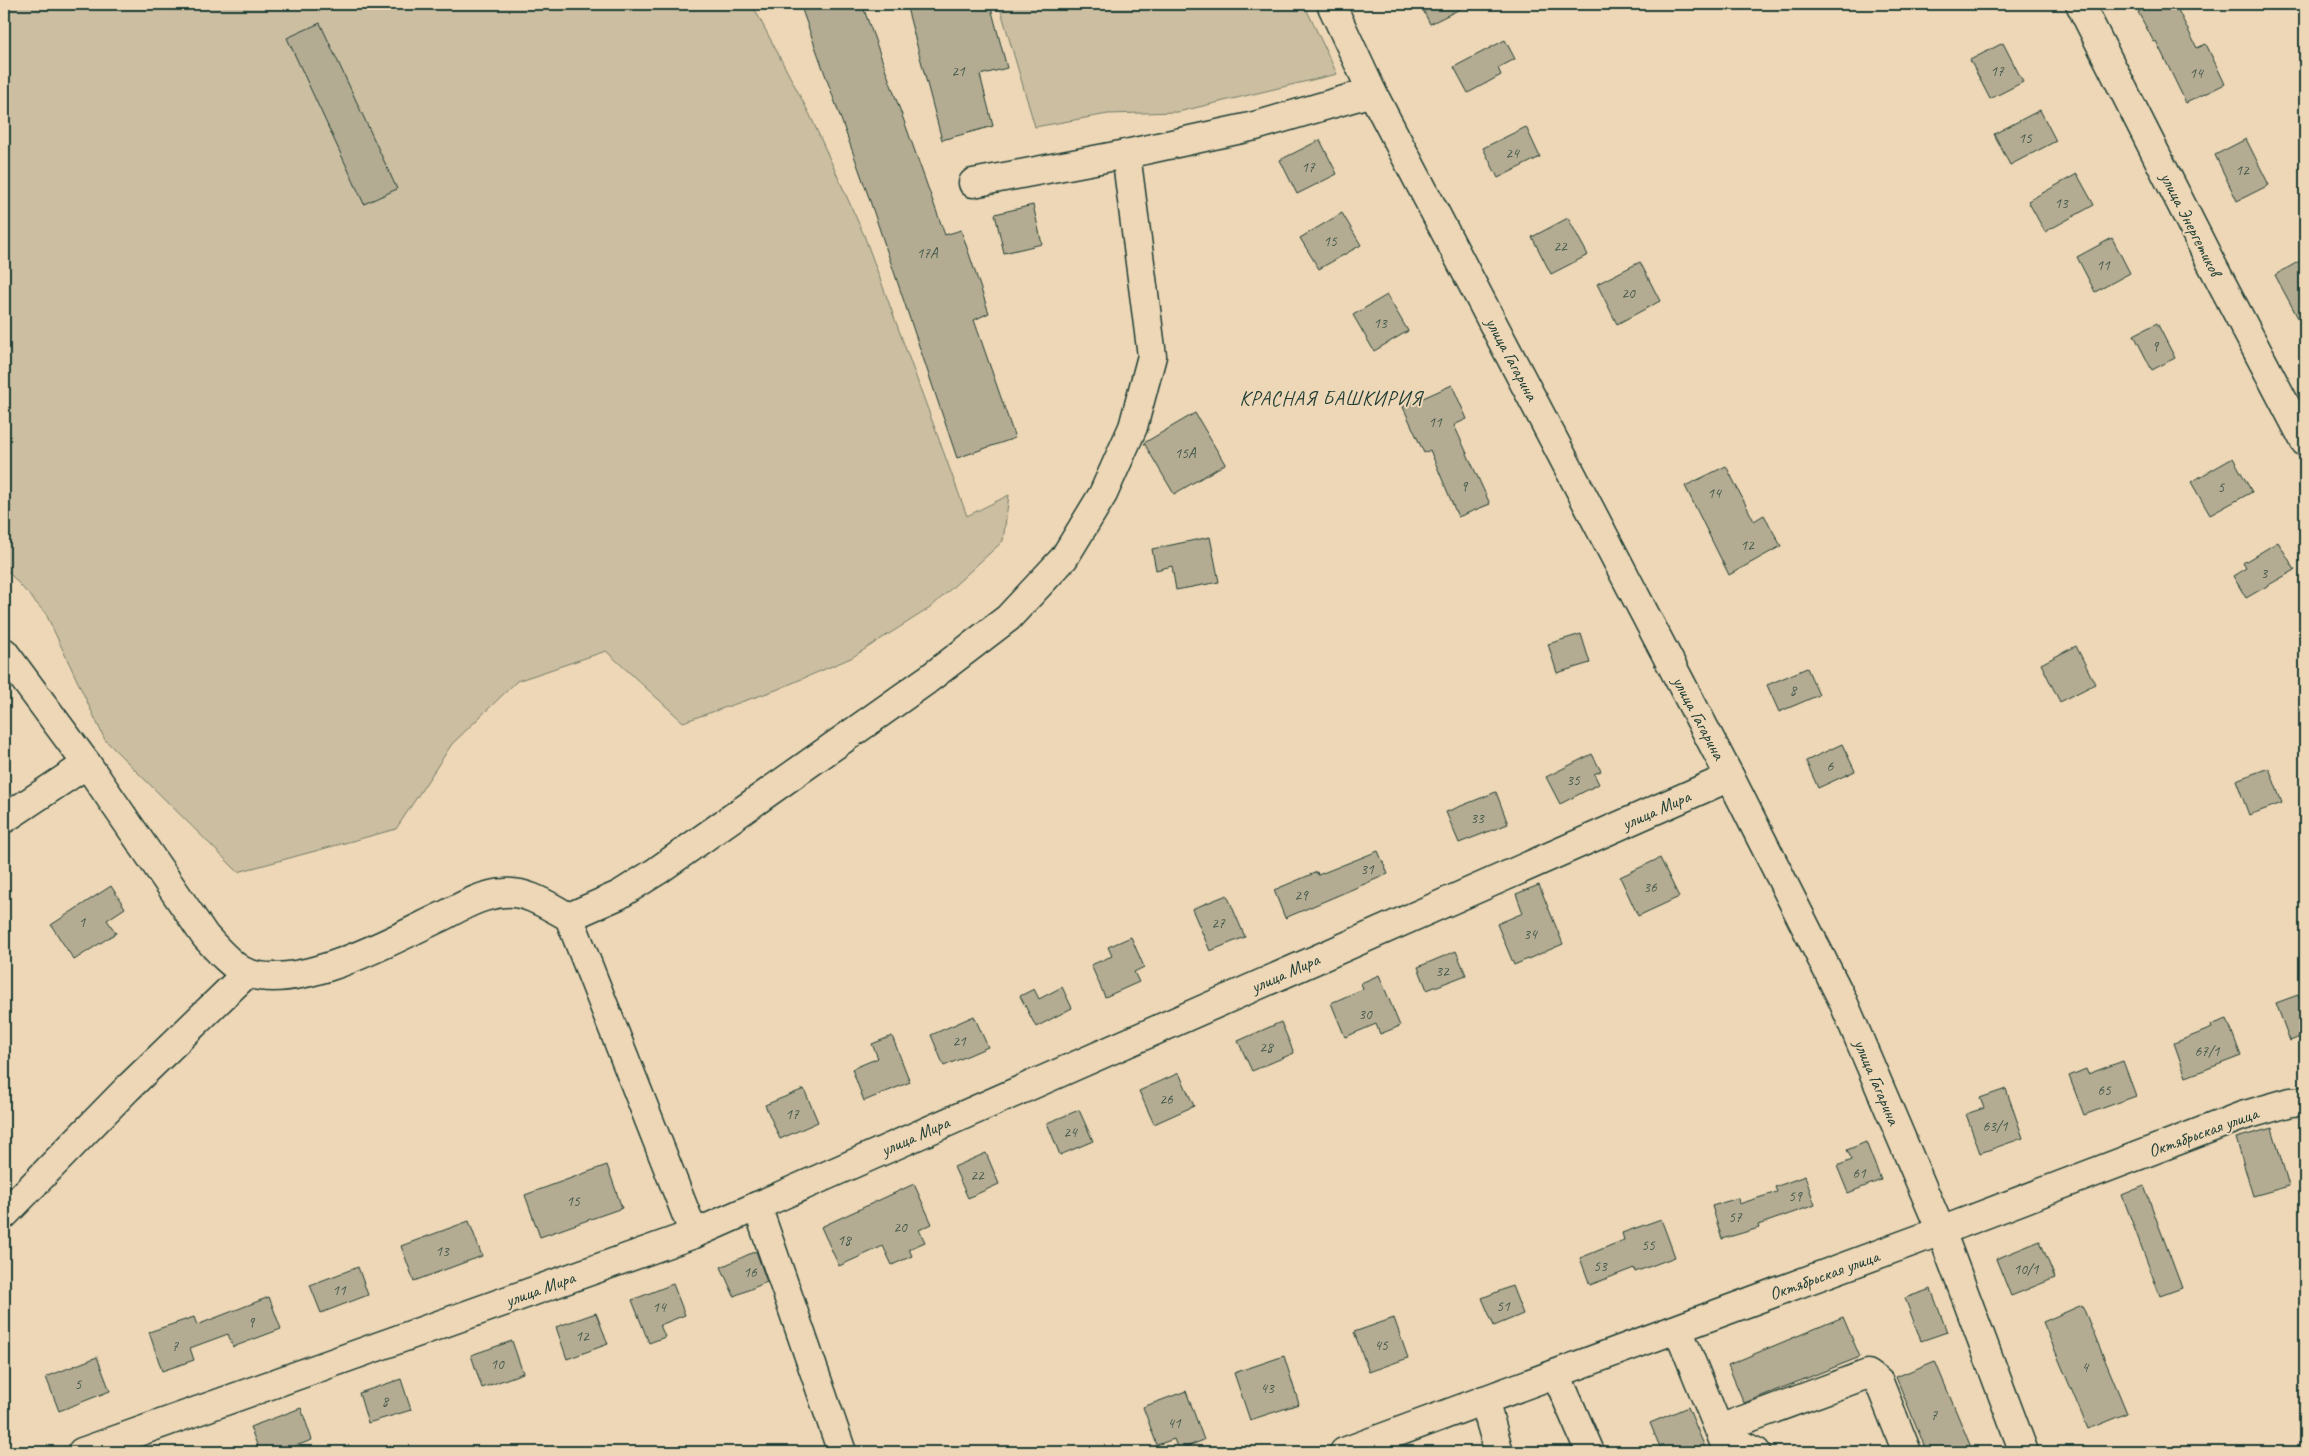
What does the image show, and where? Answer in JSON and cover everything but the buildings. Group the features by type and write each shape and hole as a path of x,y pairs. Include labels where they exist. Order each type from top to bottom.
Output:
{"street":[{"name":"улица Гагарина","path":"1331,4 1372,92 1730,777 1842,999 1941,1232 2024,1452"},
{"name":"улица Энергетиков","path":"2080,4 2213,268 2305,442"},
{"path":"973,183 1126,154 1255,126 1372,92"},
{"path":"569,917 619,895 657,871 927,680 1008,618 1064,558 1103,494 1133,426 1152,356 1126,154"},
{"path":"4,652 87,764 205,936 224,956 246,973 272,977 316,971 362,955 480,898 506,892 532,897 569,917 694,1234"},
{"path":"4,819 87,764"},
{"name":"улица Мира","path":"82,1452 694,1234 1730,777"},
{"path":"4,1215 128,1088 246,973"},
{"name":"Октябрьская улица","path":"1358,1450 1484,1400 1941,1232 2242,1116 2291,1102 2305,1101"},
{"path":"757,1206 842,1452"},
{"path":"1678,1329 1723,1441"},
{"path":"1556,1374 1590,1452"},
{"path":"1723,1441 1868,1374 1878,1382 1907,1452"},
{"path":"1484,1400 1499,1452"},
{"path":"1723,1441 1737,1443 1756,1452"}],"shaded area":[{"path":"4,4 752,4 810,115 864,235 967,516 1009,495 1003,541 930,608 851,658 776,690 683,722 606,651 517,681 452,744 396,829 238,872 105,740 46,614 4,567"},
{"path":"999,4 1304,4 1337,74 1178,112 1108,114 1035,127"}],"district":[{"name":"КРАСНАЯ БАШКИРИЯ","path":"1331,398"}]}
